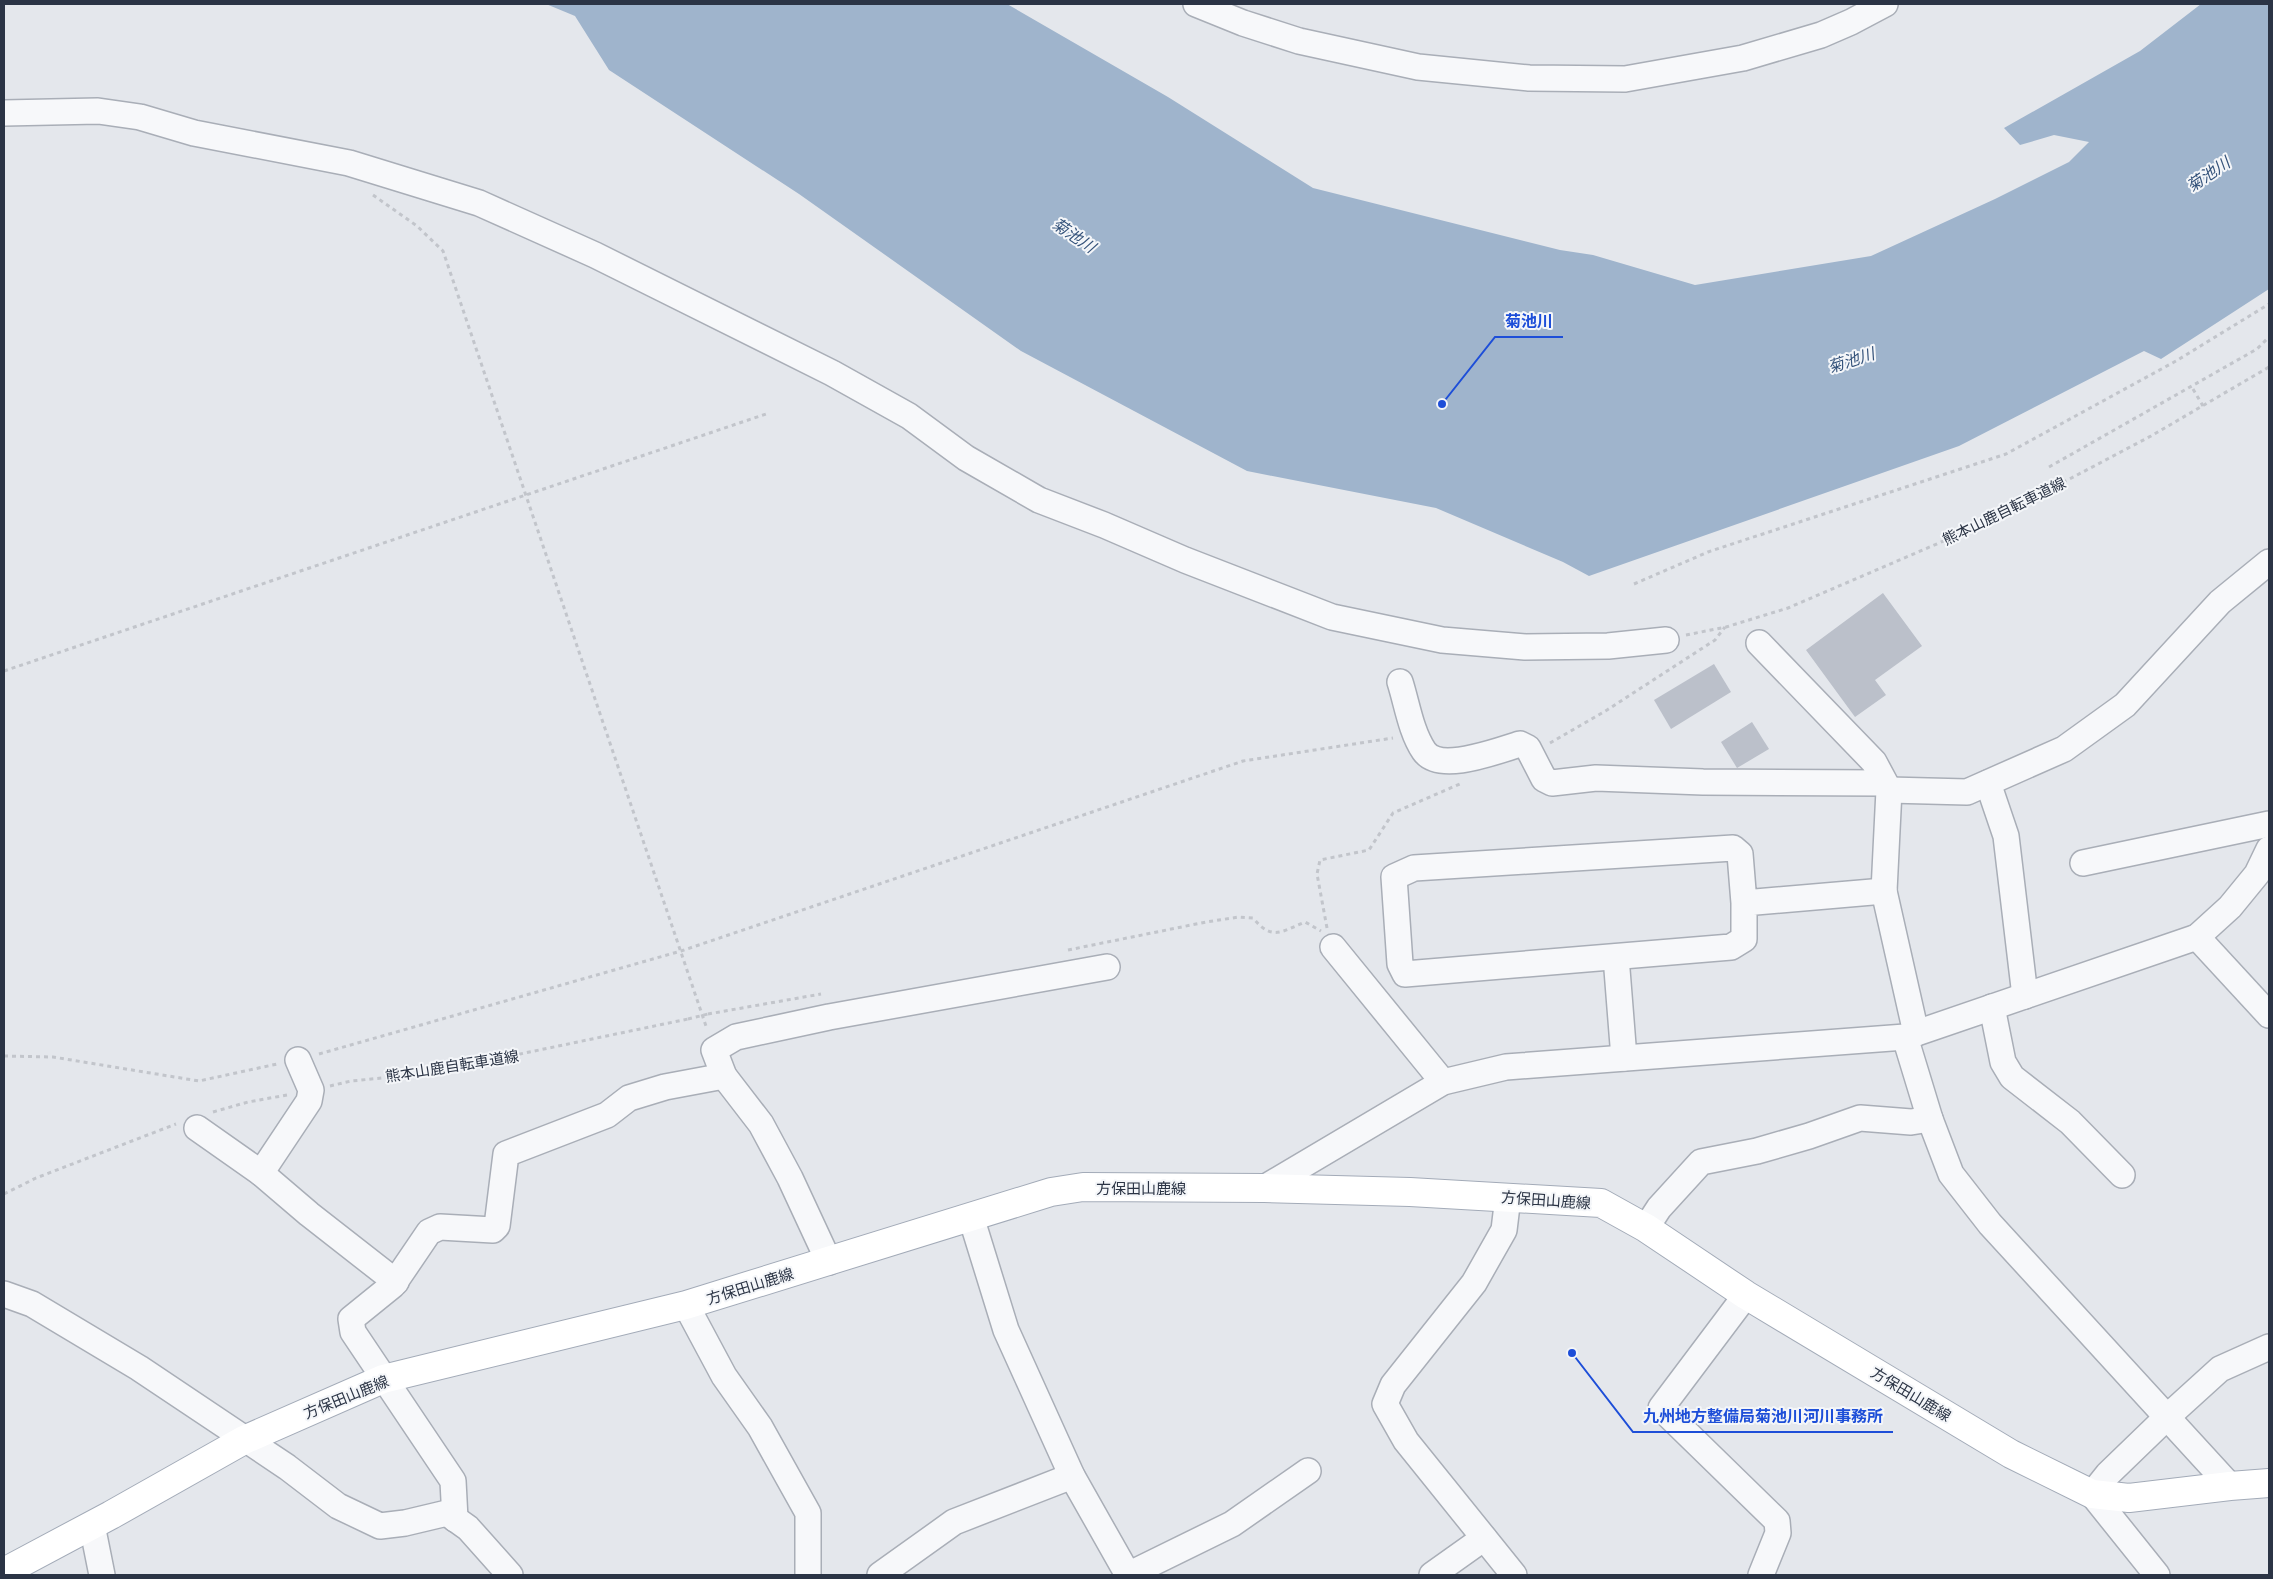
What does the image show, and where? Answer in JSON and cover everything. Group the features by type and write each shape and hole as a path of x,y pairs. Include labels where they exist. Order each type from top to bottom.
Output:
{"main road":[{"name":"方保田山鹿線","path":"4,1572 244,1440 383,1380 686,1305 830,1262 1051,1192 1083,1187 1264,1188 1410,1192 1601,1203 1646,1228 1746,1294 2011,1454 2092,1494 2129,1498 2269,1483"}],"street":[{"path":"1196,4 1243,24 1299,41 1418,67 1529,78 1624,78 1743,58 1821,35 1851,22 1884,4"},
{"path":"4,113 98,111 140,117 194,133 349,163 479,203 595,255 832,373 909,416 966,458 1038,500 1332,617 1442,640 1525,647 1608,646 1666,640"},
{"path":"1400,682 1416,735 1425,753 1438,760 1452,762 1520,744 1528,748 1544,779 1552,783 1596,778 1886,786 1967,792 2064,749 2125,705 2220,602 2269,562"},
{"path":"1759,643 1874,762 1886,786 1884,891 1910,1035 1930,1119 1951,1174 1990,1224 2230,1486"},
{"path":"1988,783 2006,836 2025,996"},
{"path":"2083,863 2269,824"},
{"path":"1733,848 1740,854 1744,903 1744,940 1731,947 1405,974 1400,964 1394,877 1414,868 1733,848"},
{"path":"1264,1188 1443,1082 1506,1066 1910,1035 2197,938 2230,908 2257,874 2269,849"},
{"path":"1744,903 1884,891"},
{"path":"2197,938 2269,1015"},
{"path":"1333,947 1443,1082"},
{"path":"1616,957 1624,1058"},
{"path":"830,1262 790,1178 761,1124 724,1076 714,1050 736,1037 801,1023 1107,967"},
{"path":"1992,1007 2003,1062 2012,1077 2070,1122 2122,1175"},
{"path":"261,1173 308,1101 311,1090 298,1060"},
{"path":"455,1519 453,1481 383,1380 353,1332 351,1319 396,1282 429,1232 440,1227 493,1230 497,1226 506,1154 606,1115 629,1098 665,1087 724,1076"},
{"path":"1646,1228 1659,1208 1700,1162 1757,1151 1809,1136 1860,1118 1911,1122 1930,1119"},
{"path":"193,1123 261,1173 309,1214 396,1282"},
{"path":"1508,1197 1504,1230 1474,1283 1393,1385 1385,1404 1406,1441 1514,1575"},
{"path":"971,1217 1006,1330 1072,1476 1128,1575 1232,1524 1308,1471"},
{"path":"4,1294 32,1304 139,1368 287,1467 338,1506 380,1526 447,1514 468,1528 510,1575"},
{"path":"1746,1294 1661,1408 1777,1521 1778,1533 1761,1575"},
{"path":"686,1305 724,1376 760,1427 808,1513 808,1575"},
{"path":"2157,1575 2092,1494 2108,1474 2220,1369 2269,1347"},
{"path":"880,1575 954,1522 1072,1476"},
{"path":"92,1525 102,1575"},
{"path":"1432,1575 1484,1538"}],"path":[{"path":"372,194 417,226 443,251 524,495 714,1050"},
{"path":"1634,584 1708,552 2006,454 2176,361 2269,304"},
{"path":"2050,467 2257,349 2269,337"},
{"name":"熊本山鹿自転車道線","path":"1666,640 1726,627 1788,608 1990,521 2151,436 2269,367"},
{"path":"2193,389 2203,406"},
{"path":"4,671 769,413"},
{"path":"4,1056 53,1057 199,1082 298,1060 681,952 1244,761 1416,735"},
{"name":"熊本山鹿自転車道線","path":"4,1194 36,1178 248,1102 351,1081 424,1074 708,1014"}],"water":[{"path":"546,4 1007,4 1168,97 1313,188 1560,250 1593,255 1695,285 1871,256 1995,199 2069,162 2089,142 2054,135 2020,145 2004,128 2140,51 2201,4 2269,4 2269,289 2161,359 2144,351 1959,446 1589,576 1563,562 1436,508 1247,471 1021,351 799,194 609,70 575,16"}],"building":[{"path":"1883,593 1922,646 1875,680 1886,695 1855,717 1806,650"},
{"path":"1714,664 1731,692 1671,729 1654,700"},
{"path":"1752,722 1769,749 1737,768 1721,742"}],"place":[{"name":"菊池川","path":"1442,404"},
{"name":"九州地方整備局菊池川河川事務所","path":"1572,1353"}]}
